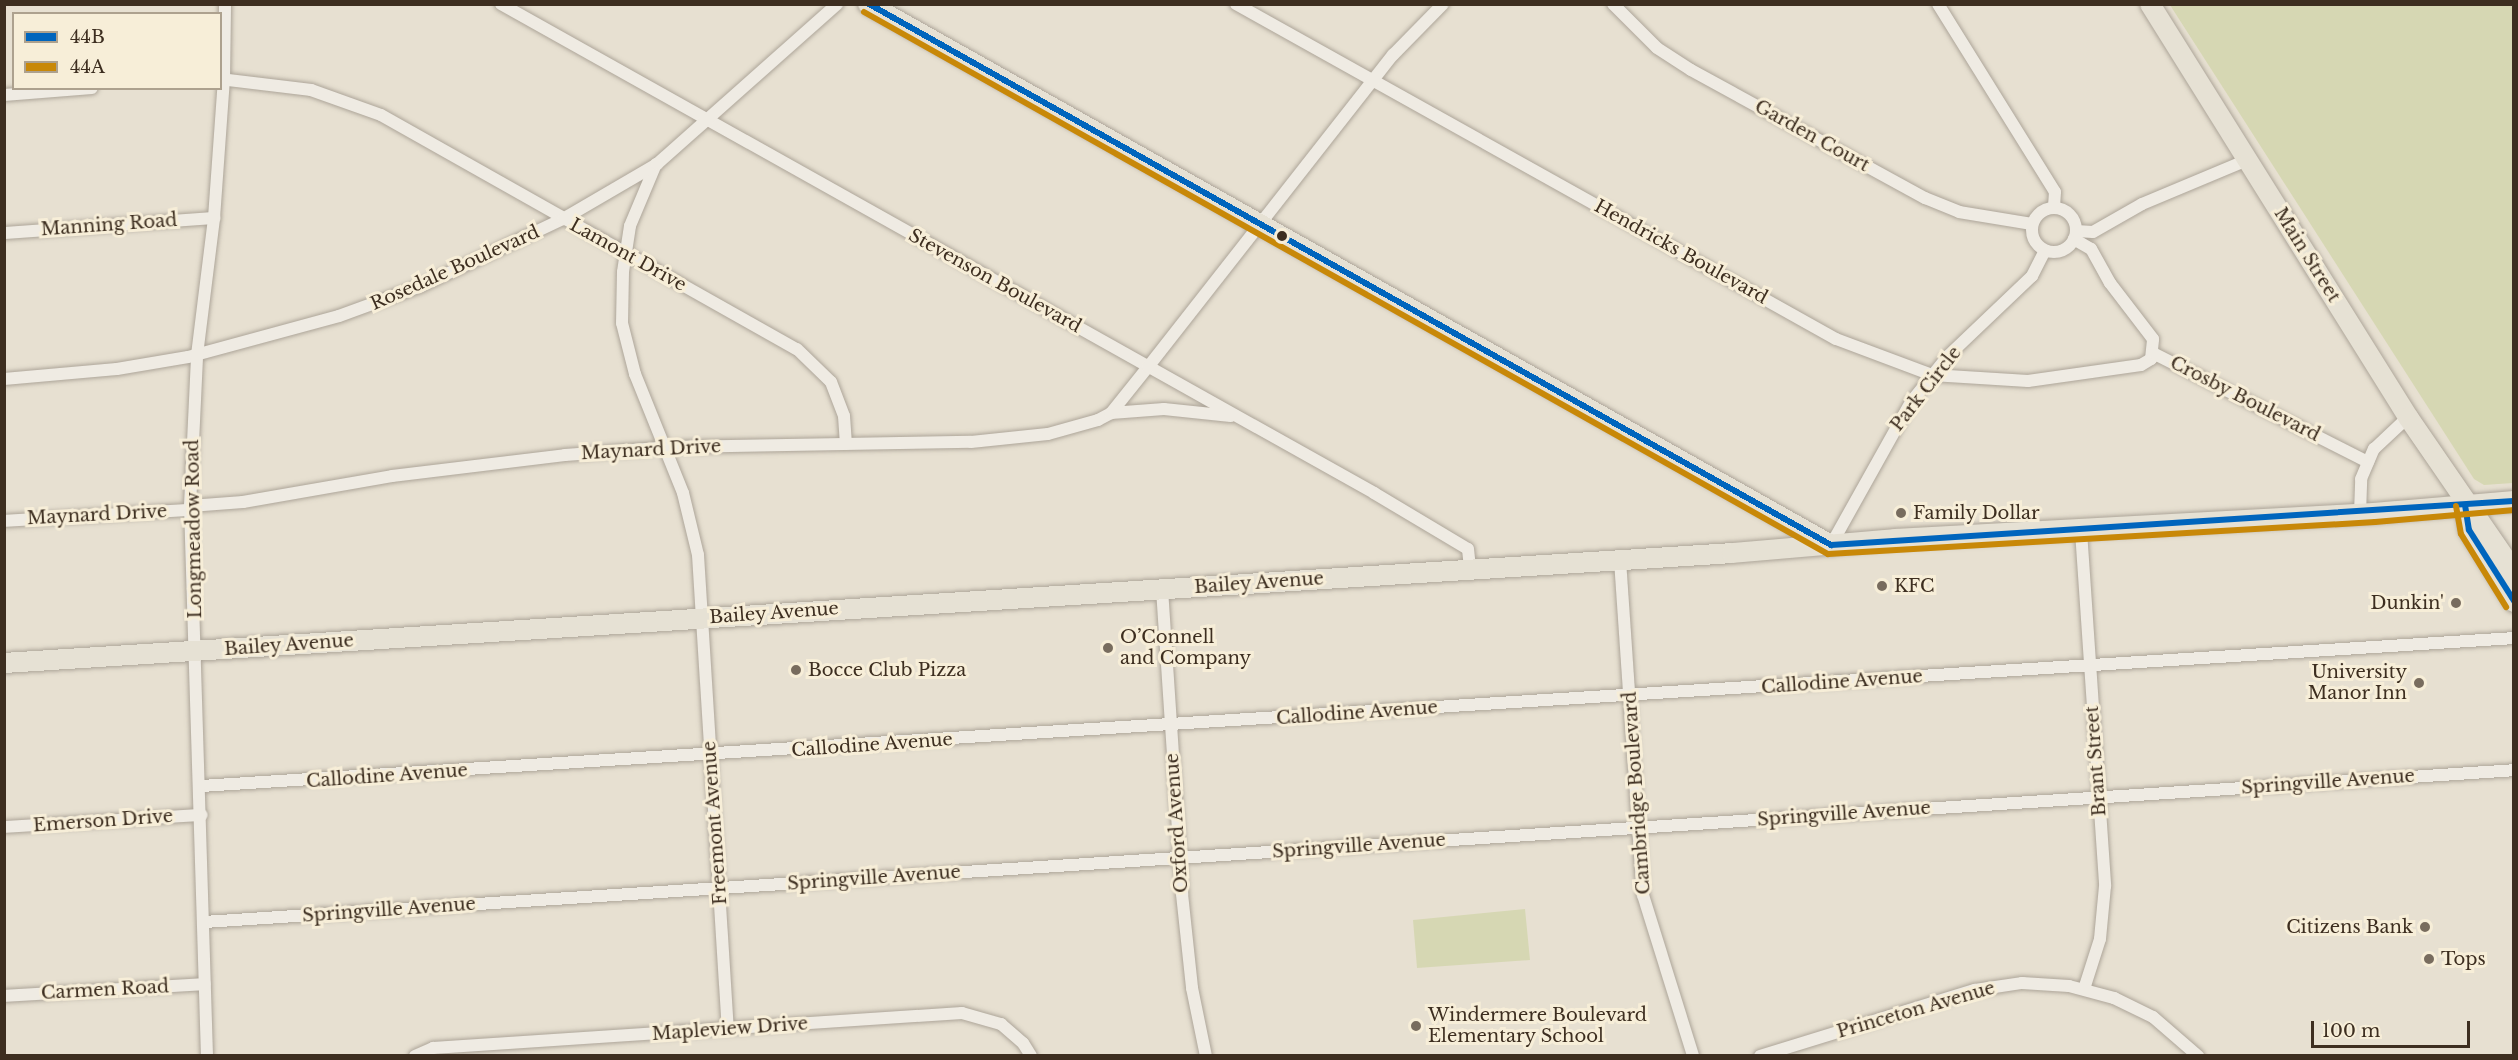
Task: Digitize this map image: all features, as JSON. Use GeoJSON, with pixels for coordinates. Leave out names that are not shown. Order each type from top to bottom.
{"type":"FeatureCollection","features":[{"type":"Feature","properties":{"kind":"main road"},"geometry":{"type":"LineString","coordinates":[[868,4],[1831,545]]}},
{"type":"Feature","properties":{"kind":"main road","name":"Main Street"},"geometry":{"type":"LineString","coordinates":[[2150,4],[2408,417],[2465,505],[2488,530],[2514,571]]}},
{"type":"Feature","properties":{"kind":"main road","name":"Bailey Avenue"},"geometry":{"type":"LineString","coordinates":[[4,663],[1831,545],[2360,514],[2514,501]]}},
{"type":"Feature","properties":{"kind":"main road","name":"Main Street"},"geometry":{"type":"LineString","coordinates":[[2465,505],[2469,530],[2514,602]]}},
{"type":"Feature","properties":{"kind":"main road"},"geometry":{"type":"LineString","coordinates":[[1765,506],[1779,529],[1777,539],[1766,551]]}},
{"type":"Feature","properties":{"kind":"street","name":"Longmeadow Road"},"geometry":{"type":"LineString","coordinates":[[222,79],[225,4]]}},
{"type":"Feature","properties":{"kind":"street","name":"Stevenson Boulevard"},"geometry":{"type":"LineString","coordinates":[[501,4],[1468,549],[1470,570]]}},
{"type":"Feature","properties":{"kind":"street","name":"Rosedale Boulevard"},"geometry":{"type":"LineString","coordinates":[[4,379],[117,369],[197,355],[312,325],[385,300],[563,219],[657,164],[706,119],[765,71],[837,4]]}},
{"type":"Feature","properties":{"kind":"street","name":"Maynard Drive"},"geometry":{"type":"LineString","coordinates":[[1111,413],[1373,80],[1443,4]]}},
{"type":"Feature","properties":{"kind":"street","name":"Garden Court"},"geometry":{"type":"LineString","coordinates":[[1613,4],[1657,48],[1691,70],[1925,198],[1959,212],[2032,224]]}},
{"type":"Feature","properties":{"kind":"street"},"geometry":{"type":"LineString","coordinates":[[1938,4],[2055,192],[2054,207],[2043,210],[2032,224],[2035,243],[2045,251],[2065,250],[2075,235],[2092,232],[2142,204],[2247,160]]}},
{"type":"Feature","properties":{"kind":"street","name":"Hendricks Boulevard"},"geometry":{"type":"LineString","coordinates":[[1240,5],[1836,339],[1932,375],[1991,382],[2052,379],[2141,365],[2151,359],[2153,353]]}},
{"type":"Feature","properties":{"kind":"street","name":"Lamont Drive"},"geometry":{"type":"LineString","coordinates":[[222,79],[311,90],[372,111],[810,358],[839,398],[846,444]]}},
{"type":"Feature","properties":{"kind":"street"},"geometry":{"type":"LineString","coordinates":[[4,95],[67,90]]}},
{"type":"Feature","properties":{"kind":"street","name":"Longmeadow Road"},"geometry":{"type":"LineString","coordinates":[[207,1056],[201,786],[190,508],[197,355],[214,218],[221,90]]}},
{"type":"Feature","properties":{"kind":"street","name":"Freemont Avenue"},"geometry":{"type":"LineString","coordinates":[[657,164],[630,226],[621,297],[626,348],[666,448],[691,524],[704,618],[710,756],[728,1028]]}},
{"type":"Feature","properties":{"kind":"street","name":"Crosby Boulevard"},"geometry":{"type":"LineString","coordinates":[[2054,207],[2072,218],[2075,235],[2091,249],[2110,284],[2153,339],[2153,353],[2368,462]]}},
{"type":"Feature","properties":{"kind":"street","name":"Manning Road"},"geometry":{"type":"LineString","coordinates":[[4,233],[214,218]]}},
{"type":"Feature","properties":{"kind":"street","name":"Park Circle"},"geometry":{"type":"LineString","coordinates":[[1831,545],[1892,430],[1932,375],[1984,319],[2032,276],[2045,251]]}},
{"type":"Feature","properties":{"kind":"street","name":"Maynard Drive"},"geometry":{"type":"LineString","coordinates":[[4,521],[190,508],[251,501],[513,460],[666,448],[937,444],[1016,438],[1073,428],[1111,413],[1164,409],[1235,417]]}},
{"type":"Feature","properties":{"kind":"street"},"geometry":{"type":"LineString","coordinates":[[2360,514],[2361,478],[2368,462],[2382,438],[2408,417]]}},
{"type":"Feature","properties":{"kind":"street","name":"Brant Street"},"geometry":{"type":"LineString","coordinates":[[2081,531],[2099,797],[2104,913],[2084,989]]}},
{"type":"Feature","properties":{"kind":"street","name":"Cambridge Boulevard"},"geometry":{"type":"LineString","coordinates":[[1620,560],[1643,895],[1693,1056]]}},
{"type":"Feature","properties":{"kind":"street","name":"Oxford Avenue"},"geometry":{"type":"LineString","coordinates":[[1162,589],[1179,858],[1192,988],[1206,1056]]}},
{"type":"Feature","properties":{"kind":"street","name":"Callodine Avenue"},"geometry":{"type":"LineString","coordinates":[[201,786],[710,756],[2514,638]]}},
{"type":"Feature","properties":{"kind":"street","name":"Springville Avenue"},"geometry":{"type":"LineString","coordinates":[[204,922],[2514,770]]}},
{"type":"Feature","properties":{"kind":"street","name":"Emerson Drive"},"geometry":{"type":"LineString","coordinates":[[4,827],[201,815]]}},
{"type":"Feature","properties":{"kind":"street","name":"Princeton Avenue"},"geometry":{"type":"LineString","coordinates":[[1760,1056],[1975,990],[2022,983],[2084,989],[2114,998],[2153,1017],[2198,1056]]}},
{"type":"Feature","properties":{"kind":"street","name":"Carmen Road"},"geometry":{"type":"LineString","coordinates":[[4,996],[205,984]]}},
{"type":"Feature","properties":{"kind":"street","name":"Mapleview Drive"},"geometry":{"type":"LineString","coordinates":[[415,1056],[433,1048],[962,1013],[1000,1024],[1023,1043],[1031,1056]]}},
{"type":"Feature","properties":{"kind":"green space"},"geometry":{"type":"Polygon","coordinates":[[[2170,5],[2513,5],[2513,483],[2484,485],[2474,479],[2170,5]]]}},
{"type":"Feature","properties":{"kind":"green space"},"geometry":{"type":"Polygon","coordinates":[[[1525,909],[1530,960],[1417,968],[1413,920],[1525,909]]]}},
{"type":"Feature","properties":{"kind":"transit line","name":"44B"},"geometry":{"type":"LineString","coordinates":[[869,4],[1831,545],[2514,501]]}},
{"type":"Feature","properties":{"kind":"transit line","name":"44A"},"geometry":{"type":"LineString","coordinates":[[864,12],[1828,554],[2375,522],[2514,510]]}},
{"type":"Feature","properties":{"kind":"transit line","name":"44B"},"geometry":{"type":"LineString","coordinates":[[2465,505],[2469,530],[2514,601]]}},
{"type":"Feature","properties":{"kind":"transit line","name":"44A"},"geometry":{"type":"LineString","coordinates":[[2456,506],[2461,534],[2506,607]]}},
{"type":"Feature","properties":{"kind":"place","name":"Family Dollar"},"geometry":{"type":"Point","coordinates":[1901,513]}},
{"type":"Feature","properties":{"kind":"place","name":"KFC"},"geometry":{"type":"Point","coordinates":[1882,586]}},
{"type":"Feature","properties":{"kind":"place","name":"Dunkin'"},"geometry":{"type":"Point","coordinates":[2456,603]}},
{"type":"Feature","properties":{"kind":"place","name":"O’Connell and Company"},"geometry":{"type":"Point","coordinates":[1108,648]}},
{"type":"Feature","properties":{"kind":"place","name":"Bocce Club Pizza"},"geometry":{"type":"Point","coordinates":[796,670]}},
{"type":"Feature","properties":{"kind":"place","name":"University Manor Inn"},"geometry":{"type":"Point","coordinates":[2419,683]}},
{"type":"Feature","properties":{"kind":"place","name":"Citizens Bank"},"geometry":{"type":"Point","coordinates":[2425,927]}},
{"type":"Feature","properties":{"kind":"place","name":"Tops"},"geometry":{"type":"Point","coordinates":[2429,959]}},
{"type":"Feature","properties":{"kind":"place","name":"Windermere Boulevard Elementary School"},"geometry":{"type":"Point","coordinates":[1416,1026]}}]}
